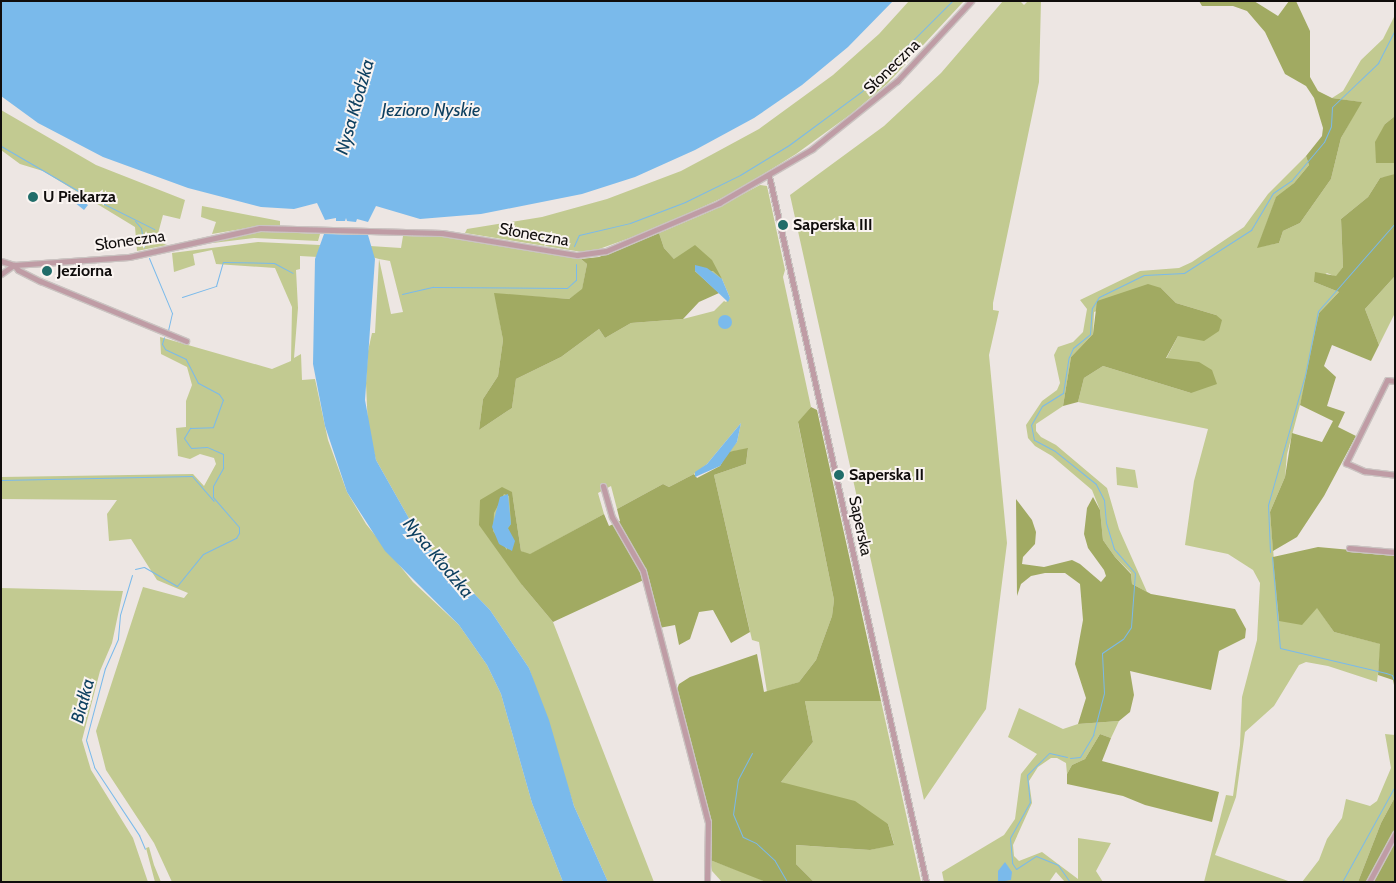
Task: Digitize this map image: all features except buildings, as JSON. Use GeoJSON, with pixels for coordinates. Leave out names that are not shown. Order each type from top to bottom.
{"type":"FeatureCollection","features":[{"type":"Feature","properties":{"kind":"street","name":"Słoneczna"},"geometry":{"type":"LineString","coordinates":[[1,261],[14,265],[147,254],[249,230],[442,233],[588,255],[691,216],[769,176],[812,149],[881,96],[923,56],[971,1]]}},
{"type":"Feature","properties":{"kind":"street","name":"Saperska"},"geometry":{"type":"LineString","coordinates":[[769,176],[926,882]]}},
{"type":"Feature","properties":{"kind":"street","name":"Słoneczna"},"geometry":{"type":"LineString","coordinates":[[1,274],[14,265]]}},
{"type":"Feature","properties":{"kind":"street"},"geometry":{"type":"LineString","coordinates":[[14,265],[18,270],[40,281],[186,341]]}},
{"type":"Feature","properties":{"kind":"street"},"geometry":{"type":"LineString","coordinates":[[1395,381],[1387,380],[1346,462],[1364,471],[1395,474]]}},
{"type":"Feature","properties":{"kind":"street"},"geometry":{"type":"LineString","coordinates":[[603,486],[619,530],[644,572],[708,822],[707,882]]}},
{"type":"Feature","properties":{"kind":"street"},"geometry":{"type":"LineString","coordinates":[[1349,548],[1395,552]]}},
{"type":"Feature","properties":{"kind":"street"},"geometry":{"type":"LineString","coordinates":[[1369,882],[1395,834]]}},
{"type":"Feature","properties":{"kind":"green space"},"geometry":{"type":"Polygon","coordinates":[[[909,1],[964,1],[887,84],[851,114],[796,154],[731,194],[652,230],[588,253],[465,233],[467,229],[542,217],[607,199],[681,171],[759,129],[833,75],[879,34],[909,1]]]}},
{"type":"Feature","properties":{"kind":"green space"},"geometry":{"type":"Polygon","coordinates":[[[1003,1],[1020,1],[1024,5],[1028,1],[1041,1],[1039,82],[993,303],[993,310],[999,311],[989,355],[1007,543],[986,709],[924,800],[790,195],[884,126],[941,73],[1003,1]]]}},
{"type":"Feature","properties":{"kind":"green space"},"geometry":{"type":"Polygon","coordinates":[[[1199,1],[1254,1],[1278,16],[1289,1],[1296,1],[1310,31],[1310,77],[1318,91],[1332,98],[1362,102],[1341,138],[1331,179],[1300,223],[1283,231],[1279,243],[1257,248],[1276,197],[1294,183],[1309,165],[1306,156],[1322,136],[1323,128],[1314,98],[1306,86],[1285,74],[1265,32],[1247,11],[1233,6],[1202,6],[1199,1]]]}},
{"type":"Feature","properties":{"kind":"green space"},"geometry":{"type":"Polygon","coordinates":[[[1395,15],[1395,116],[1385,124],[1376,162],[1395,163],[1394,176],[1380,178],[1368,197],[1341,219],[1343,267],[1336,277],[1327,273],[1314,282],[1339,292],[1319,313],[1311,363],[1287,454],[1285,477],[1270,512],[1279,621],[1317,607],[1334,632],[1381,644],[1377,682],[1328,666],[1306,662],[1299,665],[1274,706],[1245,732],[1236,797],[1215,855],[1291,882],[1204,882],[1226,795],[1233,796],[1240,745],[1242,697],[1257,640],[1260,583],[1253,570],[1228,554],[1185,545],[1194,481],[1208,429],[1078,402],[1084,378],[1103,366],[1191,393],[1166,359],[1178,336],[1216,315],[1176,303],[1161,288],[1094,312],[1093,334],[1071,357],[1063,406],[1036,424],[1036,431],[1041,437],[1056,445],[1107,488],[1119,529],[1147,592],[1132,584],[1131,573],[1115,557],[1103,540],[1100,510],[1092,490],[1052,456],[1035,446],[1028,438],[1026,425],[1042,401],[1057,390],[1060,383],[1054,355],[1058,347],[1073,342],[1083,332],[1087,309],[1080,300],[1140,271],[1179,268],[1192,262],[1244,227],[1268,194],[1306,156],[1309,165],[1294,183],[1276,198],[1258,247],[1279,243],[1283,231],[1300,223],[1331,179],[1341,138],[1361,102],[1332,98],[1343,91],[1361,60],[1383,39],[1395,15]]]}},
{"type":"Feature","properties":{"kind":"green space"},"geometry":{"type":"Polygon","coordinates":[[[1,110],[96,165],[185,200],[180,219],[163,215],[156,241],[167,245],[137,251],[135,227],[43,171],[20,164],[1,150],[1,110]]]}},
{"type":"Feature","properties":{"kind":"green space"},"geometry":{"type":"Polygon","coordinates":[[[1395,116],[1395,163],[1376,163],[1375,142],[1385,124],[1395,116]]]}},
{"type":"Feature","properties":{"kind":"green space"},"geometry":{"type":"Polygon","coordinates":[[[1395,174],[1395,276],[1365,309],[1379,345],[1371,361],[1332,345],[1324,366],[1336,377],[1327,406],[1345,412],[1338,427],[1356,436],[1324,496],[1297,537],[1273,551],[1270,512],[1285,477],[1292,433],[1322,442],[1333,421],[1300,405],[1319,313],[1339,292],[1314,282],[1315,272],[1336,276],[1343,267],[1341,219],[1368,197],[1380,178],[1395,174]]]}},
{"type":"Feature","properties":{"kind":"green space"},"geometry":{"type":"Polygon","coordinates":[[[760,185],[767,186],[785,270],[783,277],[811,407],[798,423],[834,600],[832,616],[816,660],[799,682],[767,692],[759,642],[752,640],[714,475],[746,464],[748,449],[728,452],[737,442],[741,423],[707,464],[694,474],[669,487],[663,484],[617,509],[611,486],[598,493],[604,514],[529,555],[521,551],[512,492],[522,585],[553,622],[654,882],[608,882],[574,806],[529,668],[490,610],[420,538],[376,460],[368,429],[366,383],[368,351],[372,333],[375,333],[379,259],[372,257],[370,246],[401,248],[403,236],[447,237],[581,259],[587,264],[582,290],[569,299],[495,294],[503,340],[498,376],[483,399],[479,430],[512,408],[516,379],[561,357],[599,329],[605,338],[631,323],[683,319],[714,311],[724,301],[726,302],[730,298],[722,279],[674,259],[664,248],[659,233],[711,211],[760,185]],[[379,259],[391,314],[403,312],[390,261],[379,259]]]}},
{"type":"Feature","properties":{"kind":"green space"},"geometry":{"type":"Polygon","coordinates":[[[202,206],[280,221],[280,226],[259,226],[212,234],[216,222],[201,217],[202,206]]]}},
{"type":"Feature","properties":{"kind":"green space"},"geometry":{"type":"Polygon","coordinates":[[[252,232],[320,234],[318,241],[254,238],[188,246],[252,232]]]}},
{"type":"Feature","properties":{"kind":"green space"},"geometry":{"type":"Polygon","coordinates":[[[659,233],[664,248],[674,259],[695,245],[712,260],[722,279],[713,271],[695,271],[719,293],[699,302],[683,319],[631,323],[605,338],[599,329],[561,357],[516,379],[512,408],[479,430],[483,399],[498,376],[503,340],[494,293],[569,299],[582,289],[587,264],[581,259],[599,257],[659,233]]]}},
{"type":"Feature","properties":{"kind":"green space"},"geometry":{"type":"Polygon","coordinates":[[[258,242],[320,245],[318,257],[300,256],[300,269],[296,270],[298,308],[294,358],[301,354],[302,380],[315,379],[328,440],[347,492],[366,524],[413,582],[459,625],[487,665],[501,694],[532,803],[563,882],[172,882],[154,843],[106,770],[96,731],[143,587],[184,598],[188,593],[157,580],[131,539],[109,541],[107,514],[117,500],[1,499],[1,477],[193,474],[204,486],[216,464],[214,458],[200,454],[190,459],[178,456],[176,428],[186,427],[186,401],[192,385],[187,367],[161,354],[160,337],[272,369],[291,361],[292,307],[275,268],[216,264],[212,250],[193,254],[195,265],[174,272],[172,253],[258,242]]]}},
{"type":"Feature","properties":{"kind":"green space"},"geometry":{"type":"Polygon","coordinates":[[[1395,276],[1395,313],[1379,345],[1365,309],[1395,276]]]}},
{"type":"Feature","properties":{"kind":"green space"},"geometry":{"type":"Polygon","coordinates":[[[1148,284],[1161,288],[1176,303],[1216,315],[1222,320],[1219,331],[1204,341],[1178,336],[1166,358],[1199,362],[1212,370],[1217,384],[1191,393],[1103,366],[1084,378],[1078,402],[1063,406],[1071,357],[1093,334],[1097,301],[1148,284]]]}},
{"type":"Feature","properties":{"kind":"green space"},"geometry":{"type":"Polygon","coordinates":[[[811,407],[817,410],[881,701],[805,701],[813,742],[781,782],[855,801],[888,824],[894,845],[870,850],[796,845],[796,864],[814,882],[766,882],[710,860],[711,830],[708,808],[676,692],[679,684],[690,677],[757,654],[764,692],[799,682],[816,660],[832,616],[834,600],[798,422],[811,407]]]}},
{"type":"Feature","properties":{"kind":"green space"},"geometry":{"type":"Polygon","coordinates":[[[748,448],[746,464],[714,475],[750,632],[731,643],[713,610],[699,612],[690,639],[679,645],[675,625],[659,628],[648,578],[553,622],[522,585],[479,525],[480,500],[502,487],[512,492],[521,551],[530,554],[604,514],[609,526],[620,521],[617,509],[663,484],[669,487],[694,474],[697,478],[720,466],[728,452],[748,448]],[[504,494],[494,513],[493,531],[507,550],[508,528],[511,524],[509,496],[504,494]]]}},
{"type":"Feature","properties":{"kind":"green space"},"geometry":{"type":"Polygon","coordinates":[[[1116,467],[1135,470],[1138,488],[1117,485],[1116,467]]]}},
{"type":"Feature","properties":{"kind":"green space"},"geometry":{"type":"Polygon","coordinates":[[[1093,497],[1100,510],[1103,540],[1115,557],[1131,574],[1132,584],[1151,594],[1235,609],[1246,629],[1245,638],[1219,651],[1211,690],[1130,671],[1134,695],[1130,712],[1119,721],[1078,724],[1086,698],[1075,664],[1083,620],[1080,584],[1065,573],[1045,573],[1031,576],[1021,584],[1017,596],[1016,499],[1032,520],[1036,532],[1035,544],[1023,557],[1022,564],[1044,567],[1072,560],[1080,564],[1101,582],[1106,576],[1104,570],[1088,548],[1084,534],[1087,508],[1093,497]]]}},
{"type":"Feature","properties":{"kind":"green space"},"geometry":{"type":"Polygon","coordinates":[[[1318,547],[1395,554],[1395,690],[1393,680],[1378,675],[1380,644],[1334,632],[1317,608],[1302,625],[1279,621],[1273,557],[1318,547]]]}},
{"type":"Feature","properties":{"kind":"green space"},"geometry":{"type":"Polygon","coordinates":[[[1,588],[123,591],[112,643],[100,671],[82,740],[91,770],[133,838],[148,882],[1,882],[1,588]]]}},
{"type":"Feature","properties":{"kind":"green space"},"geometry":{"type":"Polygon","coordinates":[[[805,701],[881,701],[921,882],[814,882],[796,864],[795,845],[870,850],[894,844],[888,824],[781,782],[813,742],[805,701]]]}},
{"type":"Feature","properties":{"kind":"green space"},"geometry":{"type":"Polygon","coordinates":[[[1019,708],[1063,729],[1078,724],[1119,721],[1111,738],[1100,734],[1085,759],[1072,765],[1067,774],[1066,763],[1057,758],[1051,758],[1038,767],[1029,781],[1032,803],[1013,845],[1014,856],[1019,861],[1042,852],[1078,879],[1078,838],[1111,843],[1096,871],[1103,882],[1065,882],[1056,872],[1049,882],[944,882],[942,872],[1004,835],[1015,819],[1021,774],[1037,754],[1008,737],[1019,708]]]}},
{"type":"Feature","properties":{"kind":"green space"},"geometry":{"type":"Polygon","coordinates":[[[1100,734],[1111,738],[1102,761],[1219,792],[1212,822],[1145,805],[1123,796],[1067,784],[1067,774],[1072,765],[1085,759],[1100,734]]]}},
{"type":"Feature","properties":{"kind":"green space"},"geometry":{"type":"Polygon","coordinates":[[[1385,734],[1395,735],[1395,797],[1381,823],[1358,882],[1302,882],[1319,860],[1327,839],[1342,818],[1346,799],[1370,806],[1377,801],[1391,768],[1385,734]]]}},
{"type":"Feature","properties":{"kind":"green space"},"geometry":{"type":"Polygon","coordinates":[[[1395,797],[1395,882],[1358,882],[1381,823],[1395,797]]]}},
{"type":"Feature","properties":{"kind":"green space"},"geometry":{"type":"Polygon","coordinates":[[[149,847],[161,882],[155,882],[146,848],[149,847]]]}},
{"type":"Feature","properties":{"kind":"green space"},"geometry":{"type":"Polygon","coordinates":[[[710,860],[766,882],[722,882],[712,871],[710,860]]]}},
{"type":"Feature","properties":{"kind":"water","name":"Jezioro Nyskie"},"geometry":{"type":"Polygon","coordinates":[[[1,1],[893,1],[848,47],[802,85],[754,118],[695,150],[635,177],[582,194],[481,214],[420,219],[376,206],[368,222],[357,219],[356,222],[347,221],[346,218],[345,221],[336,221],[336,218],[325,220],[317,203],[294,209],[261,207],[188,188],[103,157],[38,123],[1,96],[1,1]]]}},
{"type":"Feature","properties":{"kind":"water"},"geometry":{"type":"Polygon","coordinates":[[[67,191],[88,205],[84,210],[64,194],[67,191]]]}},
{"type":"Feature","properties":{"kind":"water","name":"Nysa Kłodzka"},"geometry":{"type":"Polygon","coordinates":[[[324,234],[368,235],[375,259],[365,400],[376,460],[420,538],[490,610],[529,668],[549,720],[574,806],[608,882],[563,882],[532,803],[501,694],[487,665],[459,625],[385,551],[347,492],[325,426],[313,364],[315,259],[324,234]]]}},
{"type":"Feature","properties":{"kind":"water"},"geometry":{"type":"Polygon","coordinates":[[[695,265],[707,268],[722,279],[730,298],[728,302],[695,271],[695,265]]]}},
{"type":"Feature","properties":{"kind":"water"},"geometry":{"type":"Polygon","coordinates":[[[722,315],[728,315],[732,322],[728,329],[722,329],[718,325],[718,319],[722,315]]]}},
{"type":"Feature","properties":{"kind":"water"},"geometry":{"type":"Polygon","coordinates":[[[741,423],[737,442],[720,466],[695,477],[695,472],[707,464],[741,423]]]}},
{"type":"Feature","properties":{"kind":"water"},"geometry":{"type":"Polygon","coordinates":[[[508,494],[511,524],[508,528],[515,541],[512,551],[499,544],[492,527],[500,497],[508,494]]]}},
{"type":"Feature","properties":{"kind":"water"},"geometry":{"type":"Polygon","coordinates":[[[1005,862],[1012,872],[1011,880],[998,882],[998,871],[1005,862]]]}},
{"type":"Feature","properties":{"kind":"waterway"},"geometry":{"type":"LineString","coordinates":[[574,246],[579,235],[630,223],[685,202],[740,175],[789,145],[861,92],[952,1]]}},
{"type":"Feature","properties":{"kind":"waterway"},"geometry":{"type":"LineString","coordinates":[[1070,758],[1080,757],[1093,735],[1104,693],[1102,653],[1123,639],[1131,627],[1135,573],[1114,549],[1106,523],[1104,500],[1096,484],[1055,451],[1034,440],[1031,425],[1042,406],[1063,393],[1069,357],[1073,348],[1090,334],[1092,308],[1099,297],[1144,275],[1184,273],[1251,230],[1273,193],[1291,181],[1324,142],[1331,126],[1332,107],[1378,63],[1395,29]]}},
{"type":"Feature","properties":{"kind":"waterway"},"geometry":{"type":"LineString","coordinates":[[1,146],[80,192],[154,229]]}},
{"type":"Feature","properties":{"kind":"waterway","name":"Białka"},"geometry":{"type":"LineString","coordinates":[[135,221],[141,228],[144,247]]}},
{"type":"Feature","properties":{"kind":"waterway"},"geometry":{"type":"LineString","coordinates":[[1270,552],[1268,505],[1305,375],[1318,311],[1395,223]]}},
{"type":"Feature","properties":{"kind":"waterway","name":"Białka"},"geometry":{"type":"LineString","coordinates":[[149,258],[172,313],[168,331]]}},
{"type":"Feature","properties":{"kind":"waterway"},"geometry":{"type":"LineString","coordinates":[[182,297],[216,286],[223,262],[274,263],[293,273]]}},
{"type":"Feature","properties":{"kind":"waterway"},"geometry":{"type":"LineString","coordinates":[[402,294],[433,287],[567,288],[576,280],[576,264]]}},
{"type":"Feature","properties":{"kind":"waterway","name":"Białka"},"geometry":{"type":"LineString","coordinates":[[135,569],[144,567],[177,586],[203,554],[236,538],[239,533],[239,527],[213,497],[213,486],[223,468],[223,454],[207,447],[191,448],[184,438],[190,428],[213,427],[223,400],[219,394],[198,383],[186,359],[165,349],[162,344],[164,337]]}},
{"type":"Feature","properties":{"kind":"waterway"},"geometry":{"type":"LineString","coordinates":[[1,480],[192,476],[214,501]]}},
{"type":"Feature","properties":{"kind":"waterway"},"geometry":{"type":"LineString","coordinates":[[1272,557],[1280,648],[1386,673],[1392,675],[1395,683]]}},
{"type":"Feature","properties":{"kind":"waterway","name":"Białka"},"geometry":{"type":"LineString","coordinates":[[132,575],[120,615],[118,639],[105,668],[86,740],[94,767],[139,835],[145,849]]}},
{"type":"Feature","properties":{"kind":"waterway"},"geometry":{"type":"LineString","coordinates":[[752,753],[738,779],[733,814],[743,837],[756,843],[775,861],[787,882]]}},
{"type":"Feature","properties":{"kind":"waterway"},"geometry":{"type":"LineString","coordinates":[[1067,757],[1049,753],[1027,775],[1030,802],[1010,838],[1012,863],[1016,869],[1036,856],[1058,865],[1070,882]]}},
{"type":"Feature","properties":{"kind":"waterway"},"geometry":{"type":"LineString","coordinates":[[1342,882],[1395,786]]}},
{"type":"Feature","properties":{"kind":"place","name":"U Piekarza"},"geometry":{"type":"Point","coordinates":[33,197]}},
{"type":"Feature","properties":{"kind":"place","name":"Saperska III"},"geometry":{"type":"Point","coordinates":[783,225]}},
{"type":"Feature","properties":{"kind":"place","name":"Jeziorna"},"geometry":{"type":"Point","coordinates":[47,271]}},
{"type":"Feature","properties":{"kind":"place","name":"Saperska II"},"geometry":{"type":"Point","coordinates":[839,475]}}]}
